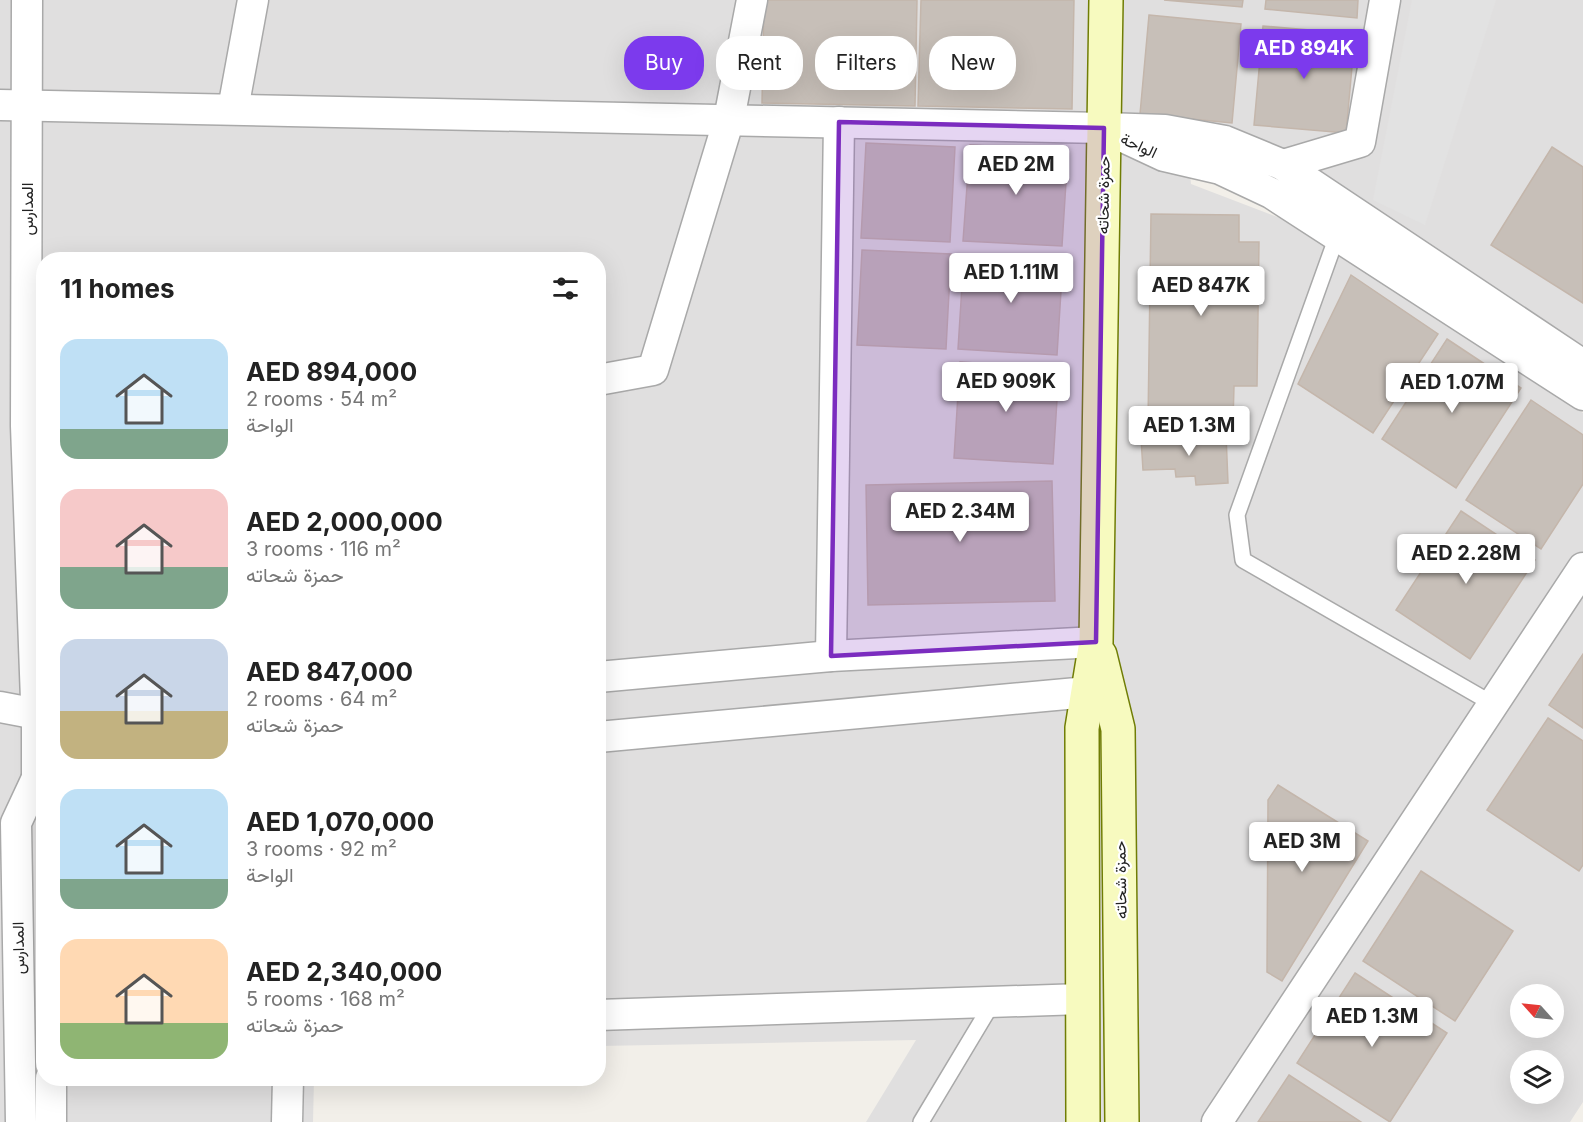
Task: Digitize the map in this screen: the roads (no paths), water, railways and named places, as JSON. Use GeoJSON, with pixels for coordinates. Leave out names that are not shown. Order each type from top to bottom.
{"type":"FeatureCollection","features":[{"type":"Feature","properties":{"kind":"main road","name":"حمزة شحاته"},"geometry":{"type":"LineString","coordinates":[[1083,1122],[1082,728],[1096,642],[1106,0]]}},
{"type":"Feature","properties":{"kind":"main road","name":"حمزة شحاته"},"geometry":{"type":"LineString","coordinates":[[1096,642],[1118,729],[1122,1122]]}},
{"type":"Feature","properties":{"kind":"street","name":"المدارس"},"geometry":{"type":"LineString","coordinates":[[27,0],[14,105],[35,426],[36,500]]}},
{"type":"Feature","properties":{"kind":"street"},"geometry":{"type":"LineString","coordinates":[[233,110],[253,0]]}},
{"type":"Feature","properties":{"kind":"street"},"geometry":{"type":"LineString","coordinates":[[606,379],[653,370],[729,119],[752,0]]}},
{"type":"Feature","properties":{"kind":"street"},"geometry":{"type":"LineString","coordinates":[[1283,165],[1360,142],[1385,0]]}},
{"type":"Feature","properties":{"kind":"street"},"geometry":{"type":"LineString","coordinates":[[14,105],[1104,128]]}},
{"type":"Feature","properties":{"kind":"street"},"geometry":{"type":"LineString","coordinates":[[831,656],[839,122]]}},
{"type":"Feature","properties":{"kind":"street","name":"الواحة"},"geometry":{"type":"LineString","coordinates":[[1104,128],[1165,130],[1225,141],[1283,165],[1583,365]]}},
{"type":"Feature","properties":{"kind":"street","name":"الواحة"},"geometry":{"type":"LineString","coordinates":[[1104,128],[1164,156],[1220,169],[1271,193],[1583,395]]}},
{"type":"Feature","properties":{"kind":"street"},"geometry":{"type":"LineString","coordinates":[[1217,1122],[1583,568]]}},
{"type":"Feature","properties":{"kind":"street"},"geometry":{"type":"LineString","coordinates":[[606,676],[831,656],[1096,642]]}},
{"type":"Feature","properties":{"kind":"street"},"geometry":{"type":"LineString","coordinates":[[606,736],[1088,692]]}},
{"type":"Feature","properties":{"kind":"street"},"geometry":{"type":"LineString","coordinates":[[0,707],[36,722]]}},
{"type":"Feature","properties":{"kind":"street","name":"المدارس"},"geometry":{"type":"LineString","coordinates":[[21,1122],[16,823],[36,790]]}},
{"type":"Feature","properties":{"kind":"street"},"geometry":{"type":"LineString","coordinates":[[606,1015],[1082,999]]}},
{"type":"Feature","properties":{"kind":"street"},"geometry":{"type":"LineString","coordinates":[[51,1086],[51,1122]]}},
{"type":"Feature","properties":{"kind":"street"},"geometry":{"type":"LineString","coordinates":[[287,1122],[288,1086]]}},
{"type":"Feature","properties":{"kind":"lane"},"geometry":{"type":"LineString","coordinates":[[1337,236],[1237,515],[1243,560],[1493,704]]}},
{"type":"Feature","properties":{"kind":"lane"},"geometry":{"type":"LineString","coordinates":[[921,1122],[993,1002]]}}]}
